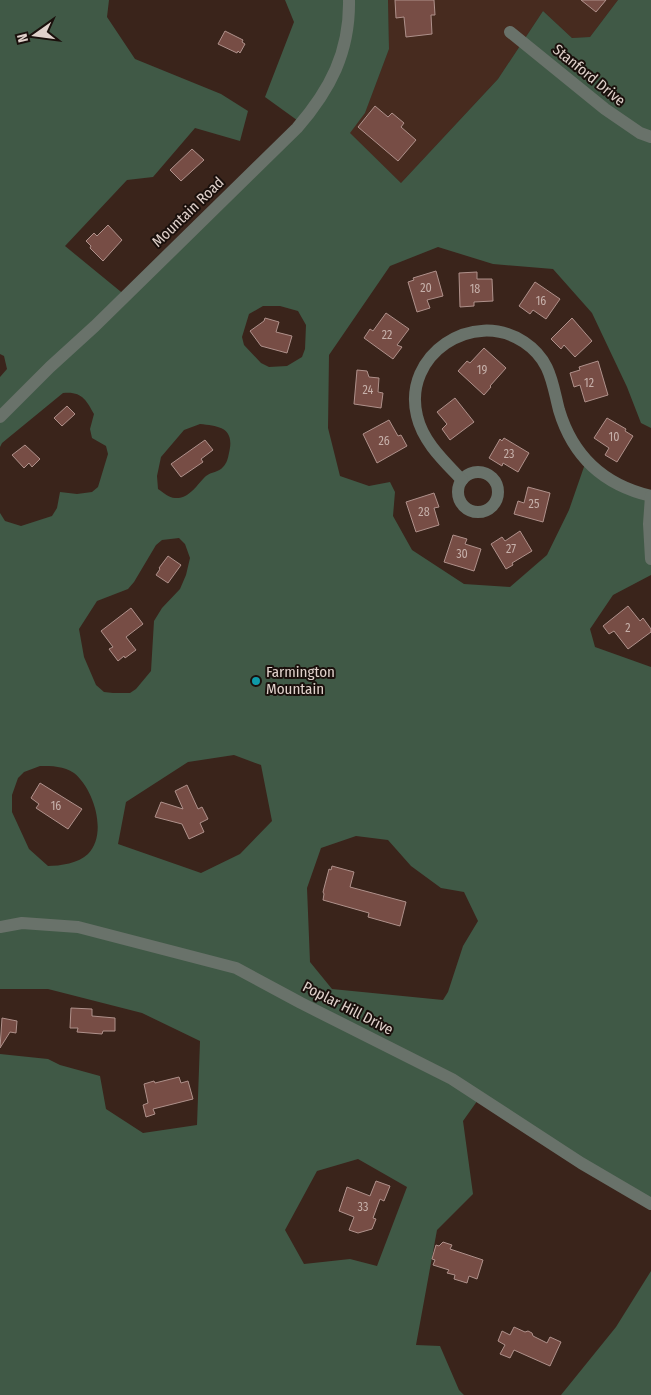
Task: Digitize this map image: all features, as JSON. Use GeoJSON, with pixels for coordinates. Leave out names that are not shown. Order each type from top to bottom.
{"type":"FeatureCollection","features":[{"type":"Feature","properties":{"kind":"street","name":"Mountain Road"},"geometry":{"type":"LineString","coordinates":[[0,417],[50,366],[95,326],[297,128],[316,107],[340,62],[346,38],[349,0]]}},
{"type":"Feature","properties":{"kind":"street","name":"Stanford Drive"},"geometry":{"type":"LineString","coordinates":[[510,32],[605,110],[628,126],[651,137]]}},
{"type":"Feature","properties":{"kind":"street"},"geometry":{"type":"LineString","coordinates":[[462,480],[424,435],[416,414],[418,380],[428,360],[445,343],[467,333],[491,330],[502,332],[524,342],[542,358],[552,380],[565,428],[574,445],[586,461],[600,474],[616,484],[633,492],[651,496],[649,524],[651,559]]}},
{"type":"Feature","properties":{"kind":"street","name":"Poplar Hill Drive"},"geometry":{"type":"LineString","coordinates":[[0,927],[22,922],[78,927],[236,968],[301,1003],[452,1078],[581,1163],[651,1204]]}},
{"type":"Feature","properties":{"kind":"shaded area"},"geometry":{"type":"Polygon","coordinates":[[[388,0],[618,0],[590,37],[572,38],[543,11],[498,79],[401,183],[349,133],[365,113],[389,49],[388,0]]]}},
{"type":"Feature","properties":{"kind":"green space"},"geometry":{"type":"Polygon","coordinates":[[[0,0],[109,0],[107,17],[135,59],[221,94],[248,111],[240,141],[195,128],[153,177],[127,180],[65,246],[126,296],[301,123],[265,97],[294,22],[285,0],[388,0],[389,49],[365,113],[350,133],[401,183],[498,79],[543,11],[572,38],[590,37],[618,0],[651,0],[651,428],[641,423],[627,387],[592,313],[553,269],[493,264],[438,247],[390,266],[329,355],[328,428],[340,476],[369,486],[390,482],[395,492],[393,516],[412,550],[464,584],[510,587],[547,555],[569,510],[586,461],[651,496],[651,575],[613,595],[590,629],[595,647],[651,667],[651,1204],[480,1097],[463,1121],[473,1194],[437,1230],[416,1345],[440,1346],[459,1390],[464,1395],[0,1395],[0,1054],[48,1059],[60,1065],[100,1076],[106,1109],[143,1133],[197,1125],[200,1041],[142,1013],[48,989],[0,989],[0,513],[5,521],[21,526],[52,516],[57,508],[60,492],[77,494],[92,492],[98,487],[108,454],[106,446],[92,438],[90,429],[94,414],[83,398],[75,393],[63,393],[2,443],[0,447],[0,377],[7,369],[4,356],[0,354],[0,0]],[[263,306],[249,314],[242,337],[244,345],[261,363],[269,367],[287,366],[302,357],[305,349],[306,325],[298,311],[280,306],[263,306]],[[200,424],[184,430],[161,457],[157,476],[158,489],[171,497],[180,498],[189,494],[206,476],[219,470],[224,465],[229,453],[230,438],[228,433],[220,427],[200,424]],[[179,538],[162,540],[156,545],[128,589],[97,601],[79,629],[84,657],[96,685],[104,692],[130,693],[136,689],[151,671],[154,621],[162,608],[180,589],[186,575],[190,558],[185,544],[179,538]],[[234,755],[188,762],[126,802],[118,844],[201,873],[240,854],[272,821],[261,765],[234,755]],[[40,766],[24,772],[18,778],[12,795],[12,812],[29,849],[48,866],[75,862],[88,854],[94,845],[98,824],[92,800],[81,780],[70,771],[49,766],[40,766]],[[356,836],[321,848],[307,888],[310,962],[332,989],[443,1000],[448,992],[463,946],[478,921],[464,892],[441,888],[411,866],[388,840],[356,836]],[[358,1159],[317,1171],[285,1230],[304,1264],[350,1259],[377,1266],[407,1187],[358,1159]]]}},
{"type":"Feature","properties":{"kind":"green space"},"geometry":{"type":"Polygon","coordinates":[[[651,1271],[651,1395],[561,1395],[616,1327],[651,1271]]]}},
{"type":"Feature","properties":{"kind":"building"},"geometry":{"type":"Polygon","coordinates":[[[395,0],[434,0],[435,15],[431,15],[432,34],[406,37],[404,17],[396,18],[395,0]]]}},
{"type":"Feature","properties":{"kind":"building"},"geometry":{"type":"Polygon","coordinates":[[[581,0],[606,0],[596,12],[581,0]]]}},
{"type":"Feature","properties":{"kind":"building"},"geometry":{"type":"Polygon","coordinates":[[[225,31],[243,40],[242,42],[245,44],[240,53],[218,44],[225,31]]]}},
{"type":"Feature","properties":{"kind":"building"},"geometry":{"type":"Polygon","coordinates":[[[375,106],[388,117],[392,113],[404,123],[401,127],[416,140],[398,161],[358,127],[375,106]]]}},
{"type":"Feature","properties":{"kind":"building"},"geometry":{"type":"Polygon","coordinates":[[[192,149],[204,160],[181,181],[170,170],[192,149]]]}},
{"type":"Feature","properties":{"kind":"building"},"geometry":{"type":"Polygon","coordinates":[[[108,225],[122,240],[103,261],[86,241],[94,233],[97,236],[108,225]]]}},
{"type":"Feature","properties":{"kind":"building"},"geometry":{"type":"Polygon","coordinates":[[[436,271],[443,296],[427,300],[430,308],[417,312],[408,282],[414,280],[413,278],[436,271]]]}},
{"type":"Feature","properties":{"kind":"building"},"geometry":{"type":"Polygon","coordinates":[[[477,272],[477,279],[492,279],[493,301],[474,302],[474,306],[460,307],[459,273],[477,272]]]}},
{"type":"Feature","properties":{"kind":"building"},"geometry":{"type":"Polygon","coordinates":[[[535,282],[560,299],[546,319],[533,310],[530,314],[519,306],[535,282]]]}},
{"type":"Feature","properties":{"kind":"building"},"geometry":{"type":"Polygon","coordinates":[[[386,313],[409,329],[397,345],[402,347],[393,359],[364,338],[370,329],[373,331],[386,313]]]}},
{"type":"Feature","properties":{"kind":"building"},"geometry":{"type":"Polygon","coordinates":[[[265,318],[279,322],[276,332],[292,336],[287,353],[261,346],[250,331],[264,321],[265,318]]]}},
{"type":"Feature","properties":{"kind":"building"},"geometry":{"type":"Polygon","coordinates":[[[572,318],[592,341],[575,357],[564,345],[561,349],[551,339],[572,318]]]}},
{"type":"Feature","properties":{"kind":"building"},"geometry":{"type":"Polygon","coordinates":[[[484,348],[506,368],[484,395],[458,371],[467,361],[470,363],[484,348]]]}},
{"type":"Feature","properties":{"kind":"building"},"geometry":{"type":"Polygon","coordinates":[[[598,361],[608,395],[585,402],[580,385],[574,387],[570,373],[580,370],[579,367],[598,361]]]}},
{"type":"Feature","properties":{"kind":"building"},"geometry":{"type":"Polygon","coordinates":[[[357,370],[367,371],[369,377],[379,378],[378,392],[383,393],[381,408],[354,404],[357,370]]]}},
{"type":"Feature","properties":{"kind":"building"},"geometry":{"type":"Polygon","coordinates":[[[455,398],[474,422],[450,440],[442,429],[447,424],[437,412],[455,398]]]}},
{"type":"Feature","properties":{"kind":"building"},"geometry":{"type":"Polygon","coordinates":[[[67,406],[75,414],[62,426],[54,418],[67,406]]]}},
{"type":"Feature","properties":{"kind":"building"},"geometry":{"type":"Polygon","coordinates":[[[607,418],[626,429],[625,431],[633,436],[617,462],[605,455],[609,448],[594,438],[607,418]]]}},
{"type":"Feature","properties":{"kind":"building"},"geometry":{"type":"Polygon","coordinates":[[[389,420],[398,436],[401,435],[407,446],[377,463],[363,434],[389,420]]]}},
{"type":"Feature","properties":{"kind":"building"},"geometry":{"type":"Polygon","coordinates":[[[504,438],[529,453],[518,472],[503,463],[502,466],[489,458],[500,439],[502,441],[504,438]]]}},
{"type":"Feature","properties":{"kind":"building"},"geometry":{"type":"Polygon","coordinates":[[[205,440],[213,450],[201,459],[203,462],[181,477],[171,464],[205,440]]]}},
{"type":"Feature","properties":{"kind":"building"},"geometry":{"type":"Polygon","coordinates":[[[25,445],[40,459],[32,467],[29,463],[24,468],[12,455],[25,445]]]}},
{"type":"Feature","properties":{"kind":"building"},"geometry":{"type":"Polygon","coordinates":[[[528,487],[550,493],[543,522],[514,514],[518,501],[524,503],[528,487]]]}},
{"type":"Feature","properties":{"kind":"building"},"geometry":{"type":"Polygon","coordinates":[[[434,493],[439,507],[434,508],[439,525],[416,532],[406,502],[434,493]]]}},
{"type":"Feature","properties":{"kind":"building"},"geometry":{"type":"Polygon","coordinates":[[[520,531],[532,551],[512,563],[513,565],[506,569],[491,544],[502,537],[505,541],[520,531]]]}},
{"type":"Feature","properties":{"kind":"building"},"geometry":{"type":"Polygon","coordinates":[[[453,535],[467,539],[465,544],[481,549],[474,571],[444,562],[453,535]]]}},
{"type":"Feature","properties":{"kind":"building"},"geometry":{"type":"Polygon","coordinates":[[[168,556],[181,565],[168,583],[156,575],[168,556]]]}},
{"type":"Feature","properties":{"kind":"building"},"geometry":{"type":"Polygon","coordinates":[[[628,606],[640,621],[643,618],[651,632],[628,649],[614,631],[609,634],[603,626],[628,606]]]}},
{"type":"Feature","properties":{"kind":"building"},"geometry":{"type":"Polygon","coordinates":[[[131,608],[143,624],[126,637],[136,650],[118,661],[109,649],[113,647],[101,631],[131,608]]]}},
{"type":"Feature","properties":{"kind":"building"},"geometry":{"type":"Polygon","coordinates":[[[40,783],[82,809],[68,829],[36,808],[39,804],[31,798],[40,783]]]}},
{"type":"Feature","properties":{"kind":"building"},"geometry":{"type":"Polygon","coordinates":[[[187,785],[198,809],[202,807],[208,819],[200,823],[204,832],[189,839],[182,824],[155,817],[161,802],[183,809],[175,791],[187,785]]]}},
{"type":"Feature","properties":{"kind":"building"},"geometry":{"type":"Polygon","coordinates":[[[332,866],[354,872],[350,887],[406,902],[400,926],[368,917],[369,913],[323,900],[323,892],[329,869],[331,870],[332,866]]]}},
{"type":"Feature","properties":{"kind":"building"},"geometry":{"type":"Polygon","coordinates":[[[71,1008],[92,1009],[92,1016],[115,1018],[115,1031],[103,1031],[102,1034],[77,1032],[78,1028],[70,1028],[71,1008]]]}},
{"type":"Feature","properties":{"kind":"building"},"geometry":{"type":"Polygon","coordinates":[[[2,1018],[17,1021],[16,1033],[10,1032],[0,1048],[2,1018]]]}},
{"type":"Feature","properties":{"kind":"building"},"geometry":{"type":"Polygon","coordinates":[[[179,1077],[181,1083],[188,1081],[193,1099],[153,1109],[155,1114],[146,1117],[143,1105],[148,1103],[144,1084],[179,1077]]]}},
{"type":"Feature","properties":{"kind":"building"},"geometry":{"type":"Polygon","coordinates":[[[376,1181],[390,1186],[384,1201],[380,1199],[373,1218],[376,1219],[372,1229],[358,1233],[349,1230],[354,1217],[339,1211],[347,1187],[370,1196],[376,1181]]]}},
{"type":"Feature","properties":{"kind":"building"},"geometry":{"type":"Polygon","coordinates":[[[443,1242],[452,1245],[450,1249],[483,1260],[477,1279],[469,1276],[467,1283],[454,1279],[455,1275],[447,1273],[449,1270],[433,1265],[435,1260],[432,1259],[436,1245],[439,1246],[443,1242]]]}},
{"type":"Feature","properties":{"kind":"building"},"geometry":{"type":"Polygon","coordinates":[[[514,1327],[525,1332],[528,1331],[533,1336],[547,1343],[550,1337],[561,1342],[550,1366],[514,1350],[510,1358],[500,1354],[505,1345],[498,1341],[502,1331],[510,1335],[514,1327]]]}},
{"type":"Feature","properties":{"kind":"place","name":"Farmington Mountain"},"geometry":{"type":"Point","coordinates":[256,681]}}]}
